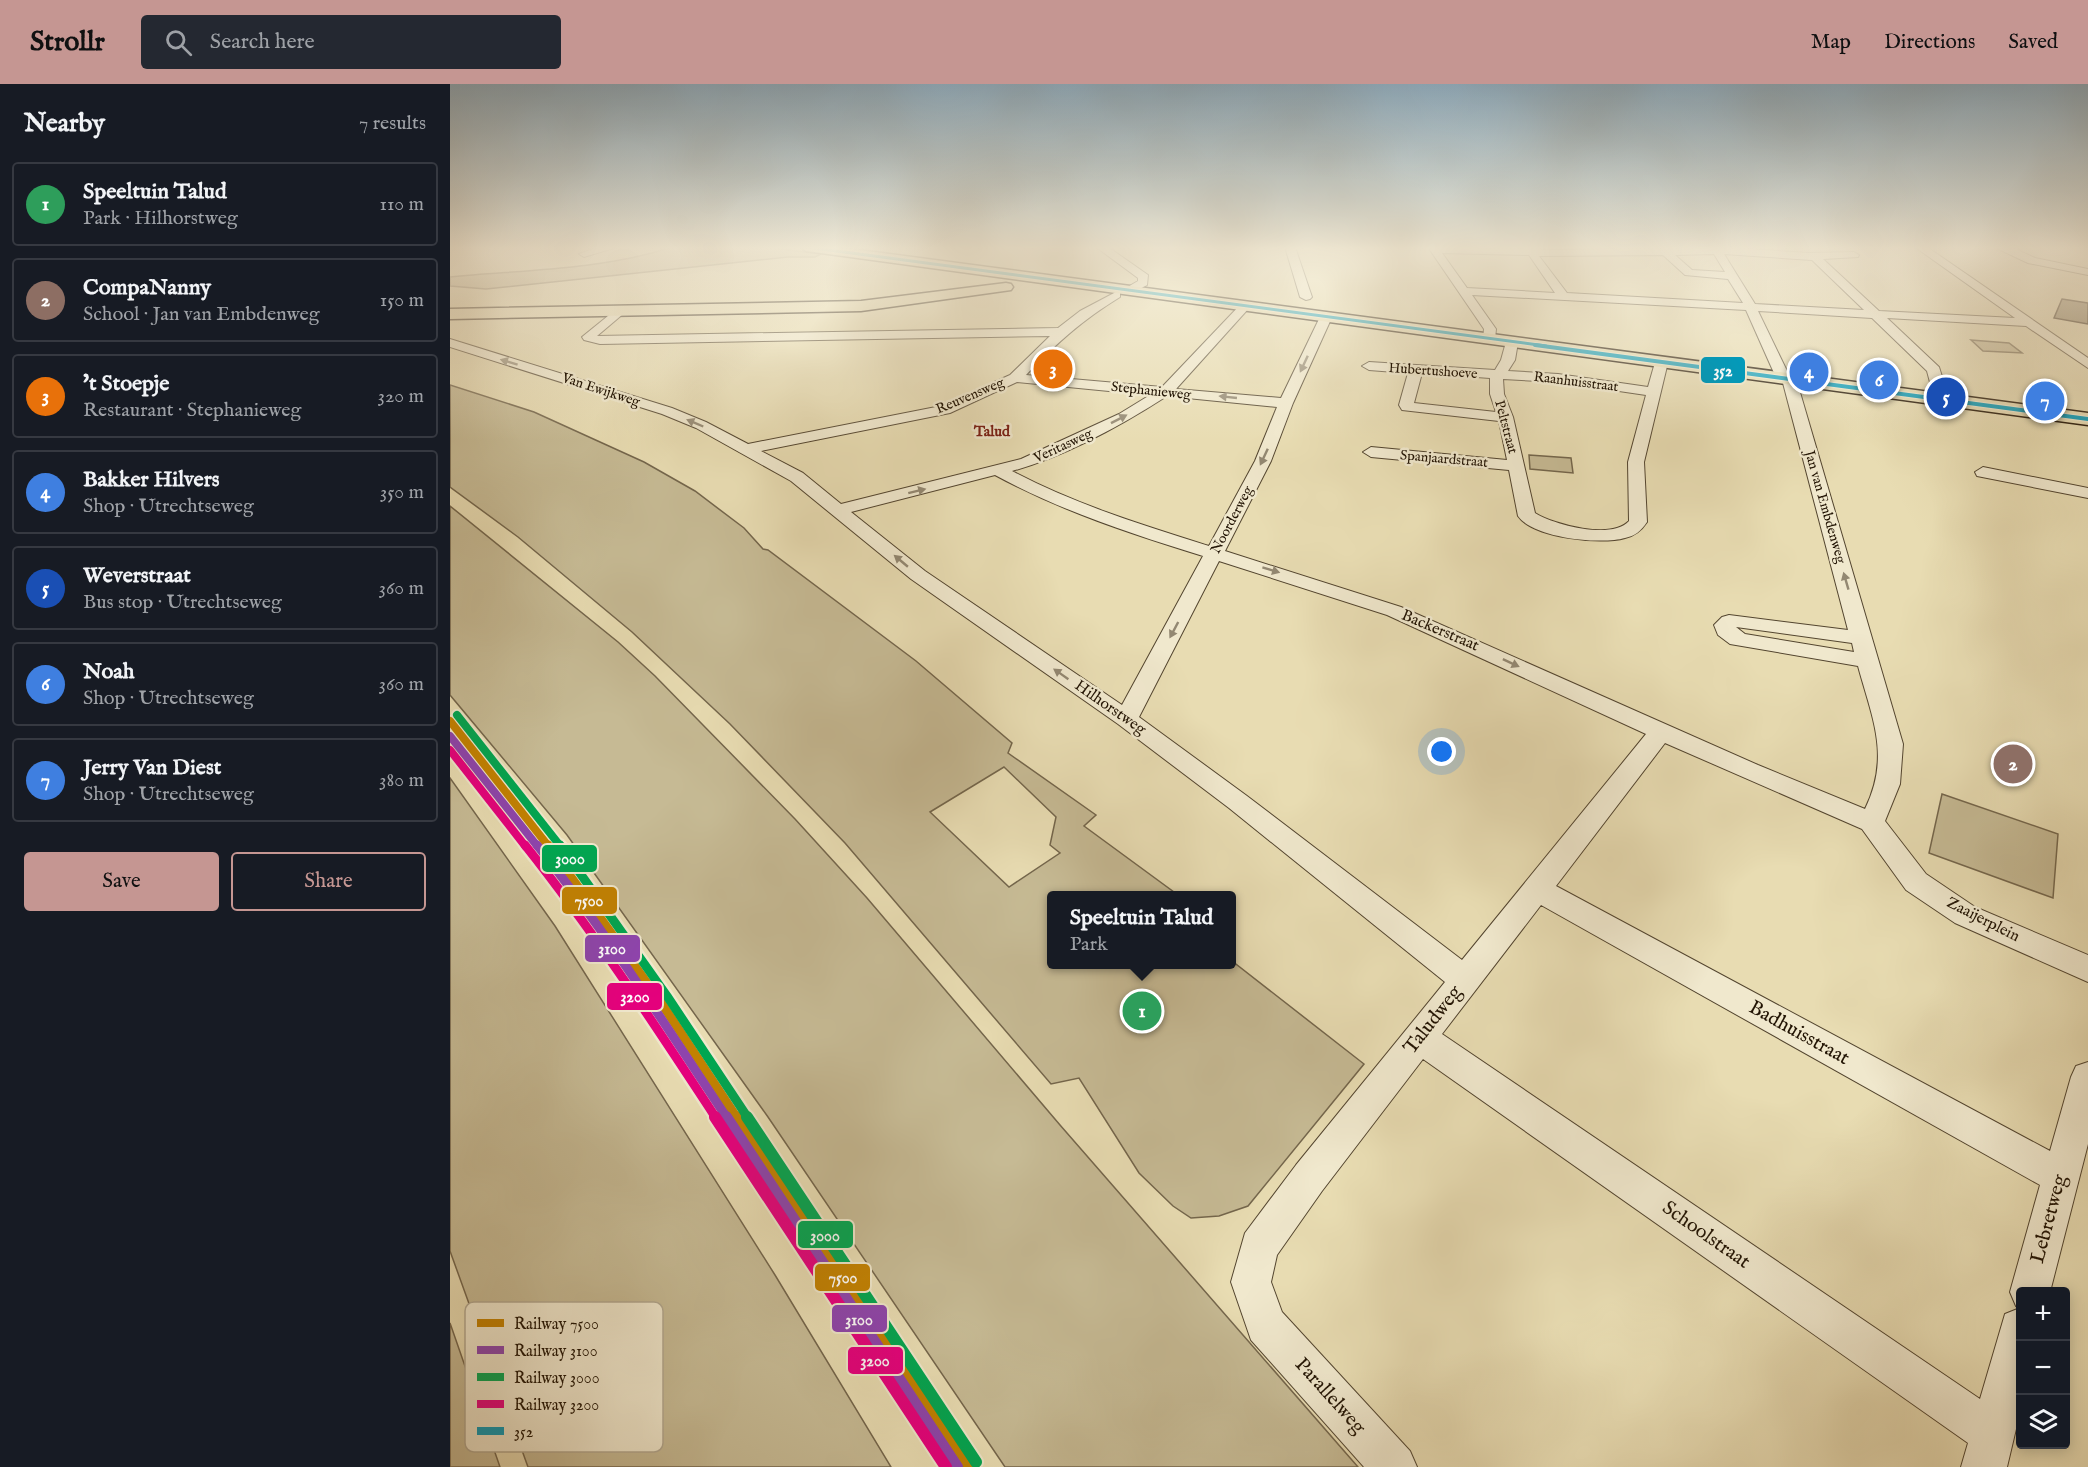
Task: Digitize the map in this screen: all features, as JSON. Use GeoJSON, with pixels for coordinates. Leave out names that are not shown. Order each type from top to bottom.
{"type":"FeatureCollection","features":[{"type":"Feature","properties":{"kind":"main road"},"geometry":{"type":"LineString","coordinates":[[450,314],[589,312]]}},
{"type":"Feature","properties":{"kind":"main road"},"geometry":{"type":"LineString","coordinates":[[1318,312],[1326,317],[2088,419]]}},
{"type":"Feature","properties":{"kind":"street"},"geometry":{"type":"LineString","coordinates":[[618,312],[588,337],[600,340],[1061,332]]}},
{"type":"Feature","properties":{"kind":"street","name":"Reuvensweg"},"geometry":{"type":"LineString","coordinates":[[747,449],[945,410],[1015,378],[1061,332],[1088,312]]}},
{"type":"Feature","properties":{"kind":"street","name":"Veritasweg"},"geometry":{"type":"LineString","coordinates":[[839,510],[998,470],[1047,455],[1124,417],[1166,391],[1240,312]]}},
{"type":"Feature","properties":{"kind":"street"},"geometry":{"type":"LineString","coordinates":[[1478,312],[1490,329],[1489,339]]}},
{"type":"Feature","properties":{"kind":"street","name":"Jan van Embdenweg"},"geometry":{"type":"LineString","coordinates":[[1753,312],[1781,373],[1790,382],[1891,744],[1892,766],[1886,796],[1871,822]]}},
{"type":"Feature","properties":{"kind":"street"},"geometry":{"type":"LineString","coordinates":[[1848,312],[2032,323]]}},
{"type":"Feature","properties":{"kind":"street"},"geometry":{"type":"LineString","coordinates":[[2015,312],[2088,364]]}},
{"type":"Feature","properties":{"kind":"street"},"geometry":{"type":"LineString","coordinates":[[1874,313],[1934,370],[1938,386]]}},
{"type":"Feature","properties":{"kind":"street","name":"Noorderweg"},"geometry":{"type":"LineString","coordinates":[[1126,719],[1263,461],[1286,403],[1326,317]]}},
{"type":"Feature","properties":{"kind":"street"},"geometry":{"type":"LineString","coordinates":[[2058,341],[2088,345]]}},
{"type":"Feature","properties":{"kind":"street"},"geometry":{"type":"LineString","coordinates":[[1497,375],[1508,360],[1512,342]]}},
{"type":"Feature","properties":{"kind":"street","name":"Van Ewijkweg"},"geometry":{"type":"LineString","coordinates":[[450,343],[667,411],[701,425],[747,449]]}},
{"type":"Feature","properties":{"kind":"street"},"geometry":{"type":"LineString","coordinates":[[1654,392],[1661,362]]}},
{"type":"Feature","properties":{"kind":"street","name":"Hubertushoeve"},"geometry":{"type":"LineString","coordinates":[[1369,366],[1497,375]]}},
{"type":"Feature","properties":{"kind":"street"},"geometry":{"type":"LineString","coordinates":[[1416,369],[1407,407],[1506,417]]}},
{"type":"Feature","properties":{"kind":"street","name":"Raanhuisstraat"},"geometry":{"type":"LineString","coordinates":[[1497,375],[1558,378],[1654,392]]}},
{"type":"Feature","properties":{"kind":"street","name":"Peltstraat"},"geometry":{"type":"LineString","coordinates":[[1497,375],[1497,394],[1506,417],[1527,516],[1540,524],[1575,534],[1621,534],[1632,530],[1638,522],[1636,462],[1654,392]]}},
{"type":"Feature","properties":{"kind":"street","name":"Stephanieweg"},"geometry":{"type":"LineString","coordinates":[[1015,378],[1286,403]]}},
{"type":"Feature","properties":{"kind":"street","name":"Hilhorstweg"},"geometry":{"type":"LineString","coordinates":[[747,449],[797,477],[918,575],[1126,719],[1238,802],[1465,980]]}},
{"type":"Feature","properties":{"kind":"street","name":"Spanjaardstraat"},"geometry":{"type":"LineString","coordinates":[[1371,452],[1516,466]]}},
{"type":"Feature","properties":{"kind":"street","name":"Backerstraat"},"geometry":{"type":"LineString","coordinates":[[998,470],[1050,497],[1098,515],[1346,593],[1394,611],[1661,732],[1871,822]]}},
{"type":"Feature","properties":{"kind":"street"},"geometry":{"type":"LineString","coordinates":[[1983,472],[2088,493]]}},
{"type":"Feature","properties":{"kind":"street"},"geometry":{"type":"LineString","coordinates":[[1862,638],[1743,621],[1729,621],[1725,624],[1726,630],[1738,639],[1868,661]]}},
{"type":"Feature","properties":{"kind":"street","name":"Taludweg"},"geometry":{"type":"LineString","coordinates":[[1266,1325],[1251,1282],[1259,1247],[1308,1178],[1661,732]]}},
{"type":"Feature","properties":{"kind":"street","name":"Zaaijerplein"},"geometry":{"type":"LineString","coordinates":[[1871,822],[1916,882],[1965,915],[2088,969]]}},
{"type":"Feature","properties":{"kind":"street","name":"Badhuisstraat"},"geometry":{"type":"LineString","coordinates":[[1538,890],[2060,1176]]}},
{"type":"Feature","properties":{"kind":"street","name":"Schoolstraat"},"geometry":{"type":"LineString","coordinates":[[1419,1037],[1989,1450]]}},
{"type":"Feature","properties":{"kind":"street","name":"Lebretweg"},"geometry":{"type":"LineString","coordinates":[[2031,1287],[2088,1077]]}},
{"type":"Feature","properties":{"kind":"street","name":"Parallelweg"},"geometry":{"type":"LineString","coordinates":[[1266,1325],[1394,1467]]}},
{"type":"Feature","properties":{"kind":"street"},"geometry":{"type":"LineString","coordinates":[[1989,1450],[2017,1341]]}},
{"type":"Feature","properties":{"kind":"shaded area"},"geometry":{"type":"Polygon","coordinates":[[[1971,340],[2009,343],[2022,353],[1983,351],[1971,340]]]}},
{"type":"Feature","properties":{"kind":"shaded area"},"geometry":{"type":"Polygon","coordinates":[[[450,385],[534,412],[644,462],[695,491],[744,528],[763,549],[768,550],[916,661],[1012,743],[1008,753],[1096,815],[1084,826],[1173,891],[1047,891],[1047,969],[1236,969],[1236,964],[1364,1064],[1248,1206],[1219,1216],[1191,1218],[1173,1206],[1139,1173],[1079,1078],[1051,1084],[845,843],[730,724],[632,632],[518,537],[450,487],[450,385]],[[1004,767],[930,812],[1009,887],[1060,853],[1050,845],[1056,817],[1004,767]]]}},
{"type":"Feature","properties":{"kind":"shaded area"},"geometry":{"type":"Polygon","coordinates":[[[1529,455],[1571,458],[1573,473],[1530,469],[1529,455]]]}},
{"type":"Feature","properties":{"kind":"shaded area"},"geometry":{"type":"Polygon","coordinates":[[[450,506],[618,642],[655,676],[795,819],[867,898],[1060,1125],[1358,1467],[1005,1467],[768,1117],[567,835],[450,695],[450,506]]]}},
{"type":"Feature","properties":{"kind":"shaded area"},"geometry":{"type":"Polygon","coordinates":[[[450,778],[555,926],[775,1275],[891,1467],[528,1467],[523,1452],[663,1452],[663,1302],[468,1302],[450,1251],[450,778]]]}},
{"type":"Feature","properties":{"kind":"shaded area"},"geometry":{"type":"Polygon","coordinates":[[[1942,794],[2058,834],[2053,898],[1929,853],[1942,794]]]}},
{"type":"Feature","properties":{"kind":"shaded area"},"geometry":{"type":"Polygon","coordinates":[[[450,1323],[465,1366],[465,1452],[495,1452],[500,1467],[450,1467],[450,1323]]]}},
{"type":"Feature","properties":{"kind":"building"},"geometry":{"type":"Polygon","coordinates":[[[2057,312],[2088,312],[2088,324],[2054,318],[2057,312]]]}},
{"type":"Feature","properties":{"kind":"rail line","name":"3000"},"geometry":{"type":"LineString","coordinates":[[457,715],[579,870],[667,996],[976,1462]]}},
{"type":"Feature","properties":{"kind":"rail line","name":"7500"},"geometry":{"type":"LineString","coordinates":[[450,721],[572,876],[660,1001],[968,1467]]}},
{"type":"Feature","properties":{"kind":"rail line","name":"3100"},"geometry":{"type":"LineString","coordinates":[[450,736],[565,881],[653,1006],[957,1467]]}},
{"type":"Feature","properties":{"kind":"rail line","name":"3200"},"geometry":{"type":"LineString","coordinates":[[450,750],[558,887],[645,1011],[946,1467]]}},
{"type":"Feature","properties":{"kind":"transit line","name":"352"},"geometry":{"type":"LineString","coordinates":[[1288,312],[2088,419]]}},
{"type":"Feature","properties":{"kind":"place","name":"'t Stoepje"},"geometry":{"type":"Point","coordinates":[1053,369]}},
{"type":"Feature","properties":{"kind":"place","name":"Bakker Hilvers"},"geometry":{"type":"Point","coordinates":[1809,372]}},
{"type":"Feature","properties":{"kind":"place","name":"Noah"},"geometry":{"type":"Point","coordinates":[1879,380]}},
{"type":"Feature","properties":{"kind":"place","name":"Weverstraat"},"geometry":{"type":"Point","coordinates":[1946,397]}},
{"type":"Feature","properties":{"kind":"place","name":"Jerry Van Diest"},"geometry":{"type":"Point","coordinates":[2045,401]}},
{"type":"Feature","properties":{"kind":"place","name":"CompaNanny"},"geometry":{"type":"Point","coordinates":[2013,764]}},
{"type":"Feature","properties":{"kind":"place","name":"Speeltuin Talud"},"geometry":{"type":"Point","coordinates":[1142,1011]}},
{"type":"Feature","properties":{"kind":"district","name":"Talud"},"geometry":{"type":"Point","coordinates":[992,431]}}]}
